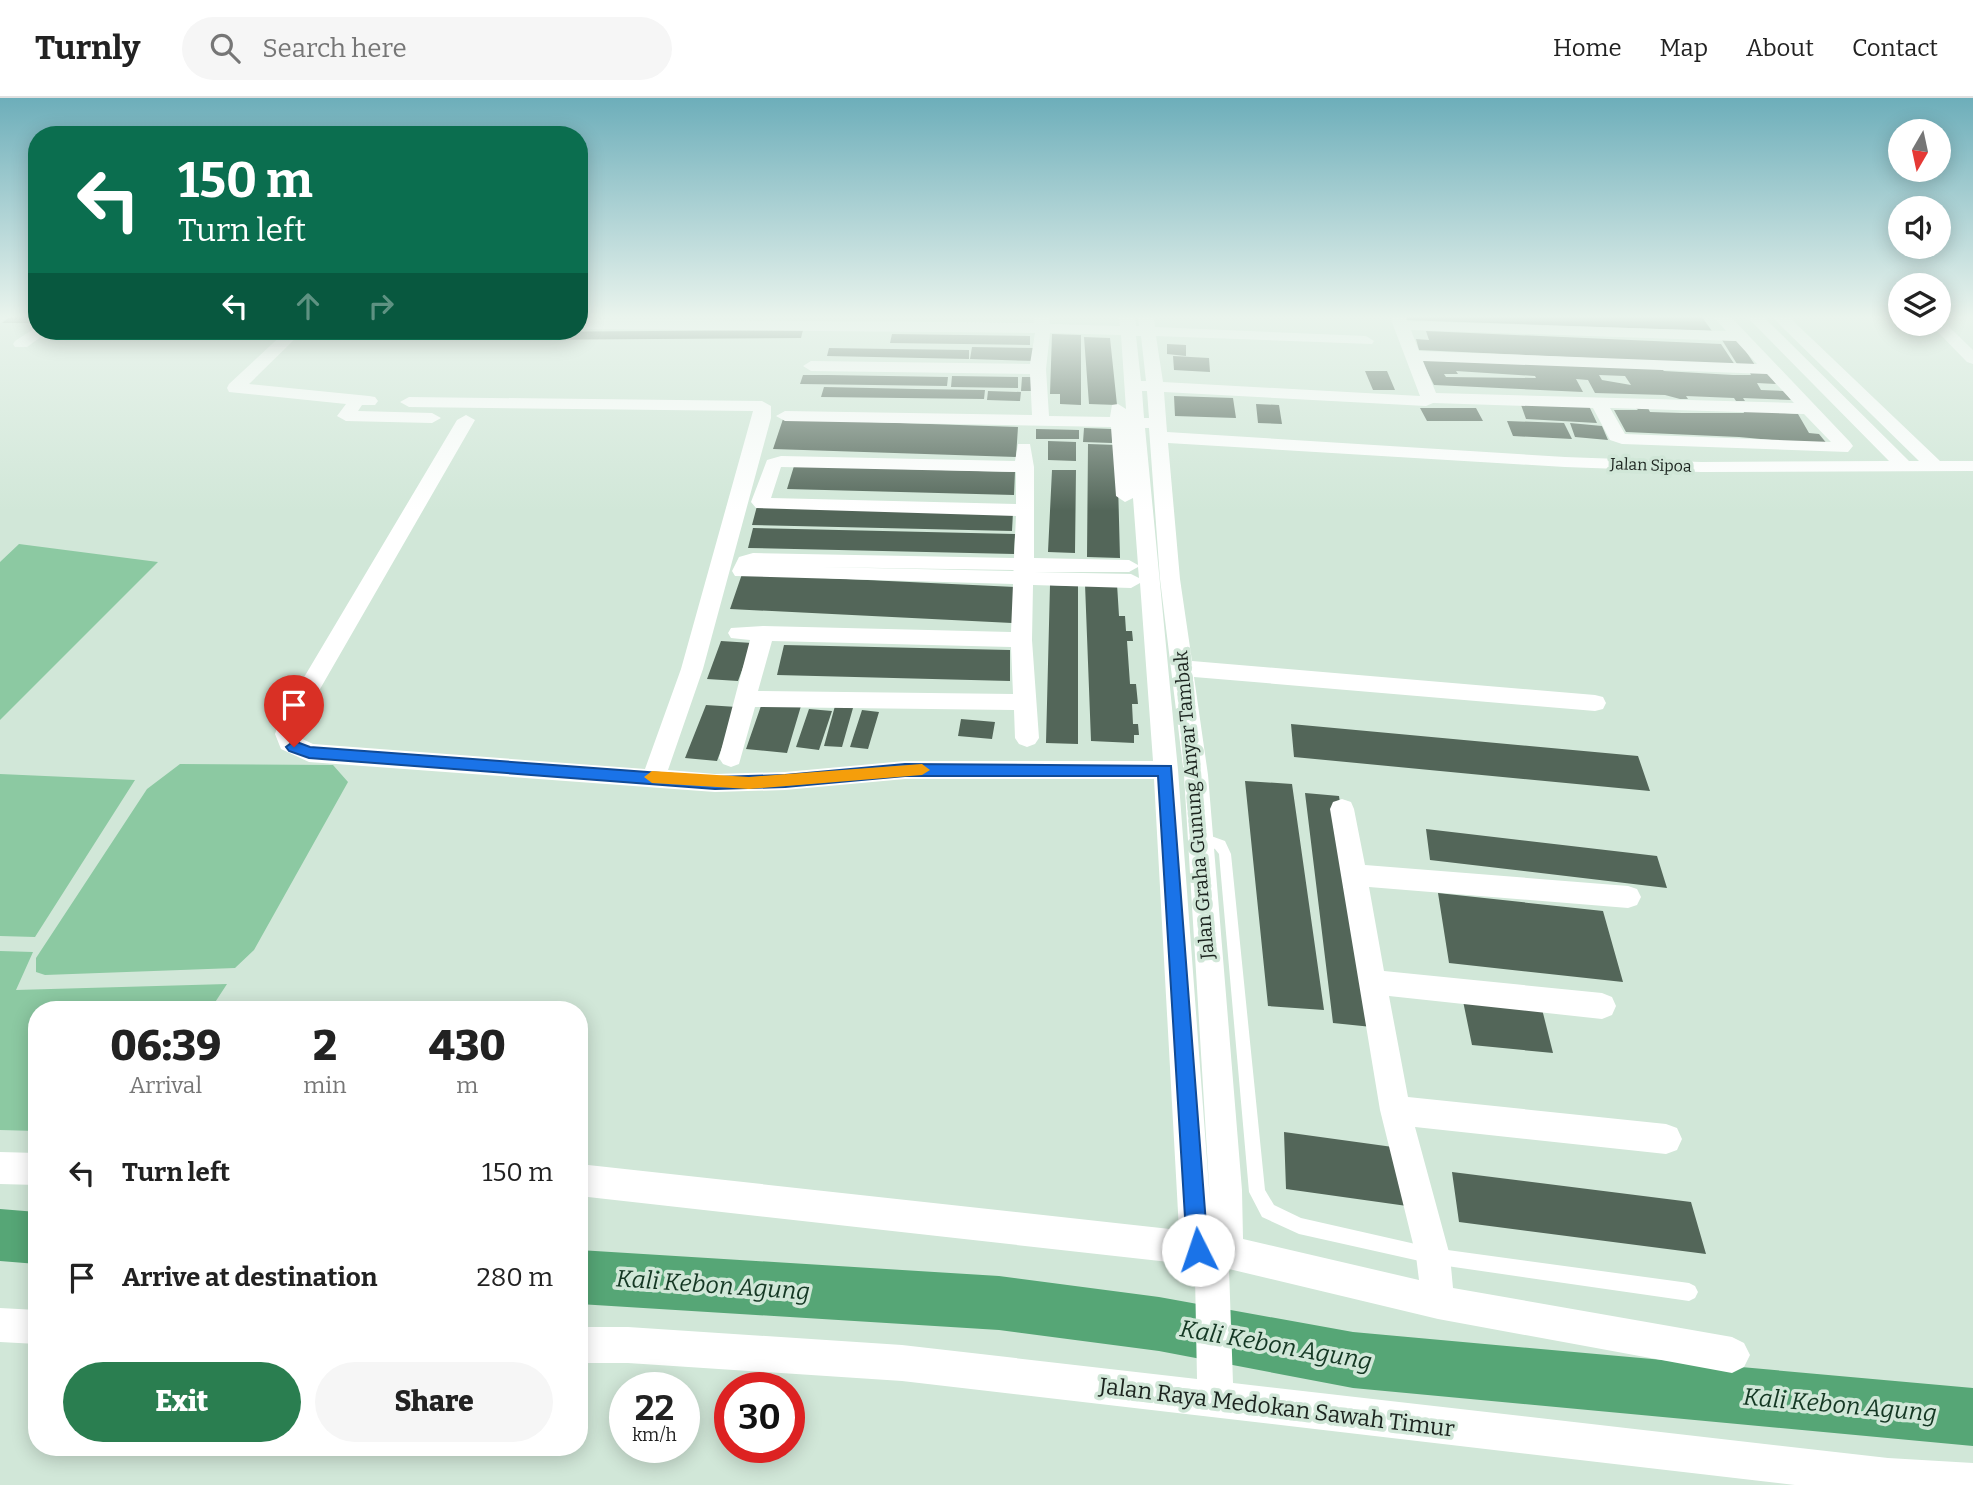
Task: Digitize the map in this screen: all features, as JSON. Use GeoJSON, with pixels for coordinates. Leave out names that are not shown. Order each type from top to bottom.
{"type":"FeatureCollection","features":[{"type":"Feature","properties":{"kind":"street"},"geometry":{"type":"LineString","coordinates":[[242,382],[235,388],[352,407],[348,416],[403,410],[762,406],[762,418],[692,669],[654,777]]}},
{"type":"Feature","properties":{"kind":"street"},"geometry":{"type":"LineString","coordinates":[[1039,382],[1041,415]]}},
{"type":"Feature","properties":{"kind":"street","name":"Jalan Graha Gunung Anyar Tambak"},"geometry":{"type":"LineString","coordinates":[[1140,382],[1151,617],[1213,1265],[1216,1392]]}},
{"type":"Feature","properties":{"kind":"street"},"geometry":{"type":"LineString","coordinates":[[1422,382],[1429,398]]}},
{"type":"Feature","properties":{"kind":"street"},"geometry":{"type":"LineString","coordinates":[[1599,403],[1616,436],[1622,439],[1837,448],[1844,446],[1784,382]]}},
{"type":"Feature","properties":{"kind":"street"},"geometry":{"type":"LineString","coordinates":[[1820,382],[1902,464]]}},
{"type":"Feature","properties":{"kind":"street"},"geometry":{"type":"LineString","coordinates":[[1847,382],[1933,464]]}},
{"type":"Feature","properties":{"kind":"street"},"geometry":{"type":"LineString","coordinates":[[814,405],[1041,415],[1413,402],[1429,398],[1809,409]]}},
{"type":"Feature","properties":{"kind":"street"},"geometry":{"type":"LineString","coordinates":[[403,410],[466,420],[762,418]]}},
{"type":"Feature","properties":{"kind":"street"},"geometry":{"type":"LineString","coordinates":[[1141,412],[1130,573],[1139,600],[1151,617]]}},
{"type":"Feature","properties":{"kind":"street","name":"Jalan Sipoa"},"geometry":{"type":"LineString","coordinates":[[1141,412],[1578,463],[1701,467],[1902,464],[1973,466]]}},
{"type":"Feature","properties":{"kind":"street","name":"Jalan Graha Gunung Anyar Tambak"},"geometry":{"type":"LineString","coordinates":[[1141,412],[1170,579],[1193,751],[1226,1190],[1213,1265]]}},
{"type":"Feature","properties":{"kind":"street"},"geometry":{"type":"LineString","coordinates":[[785,416],[966,413]]}},
{"type":"Feature","properties":{"kind":"street"},"geometry":{"type":"LineString","coordinates":[[466,420],[289,722],[289,743],[309,753],[749,783],[905,770],[1166,770]]}},
{"type":"Feature","properties":{"kind":"street"},"geometry":{"type":"LineString","coordinates":[[1026,510],[761,503],[773,464],[781,461],[1024,457],[1026,510],[1021,640],[1027,738]]}},
{"type":"Feature","properties":{"kind":"street"},"geometry":{"type":"LineString","coordinates":[[746,572],[1130,573]]}},
{"type":"Feature","properties":{"kind":"street"},"geometry":{"type":"LineString","coordinates":[[739,633],[1021,640]]}},
{"type":"Feature","properties":{"kind":"street"},"geometry":{"type":"LineString","coordinates":[[731,758],[763,633]]}},
{"type":"Feature","properties":{"kind":"street"},"geometry":{"type":"LineString","coordinates":[[1183,668],[1595,703]]}},
{"type":"Feature","properties":{"kind":"street"},"geometry":{"type":"LineString","coordinates":[[745,699],[1025,702]]}},
{"type":"Feature","properties":{"kind":"street"},"geometry":{"type":"LineString","coordinates":[[1342,809],[1395,1110],[1433,1256],[1438,1302]]}},
{"type":"Feature","properties":{"kind":"street"},"geometry":{"type":"LineString","coordinates":[[1355,875],[1628,897]]}},
{"type":"Feature","properties":{"kind":"street"},"geometry":{"type":"LineString","coordinates":[[1371,982],[1602,1006]]}},
{"type":"Feature","properties":{"kind":"street"},"geometry":{"type":"LineString","coordinates":[[1395,1110],[1666,1139]]}},
{"type":"Feature","properties":{"kind":"street"},"geometry":{"type":"LineString","coordinates":[[0,1168],[28,1169]]}},
{"type":"Feature","properties":{"kind":"street"},"geometry":{"type":"LineString","coordinates":[[588,1181],[1213,1265],[1732,1355]]}},
{"type":"Feature","properties":{"kind":"street"},"geometry":{"type":"LineString","coordinates":[[0,1325],[28,1327]]}},
{"type":"Feature","properties":{"kind":"street","name":"Jalan Raya Medokan Sawah Timur"},"geometry":{"type":"LineString","coordinates":[[588,1345],[628,1345],[902,1363],[1216,1392],[1889,1481],[1973,1482]]}},
{"type":"Feature","properties":{"kind":"lane"},"geometry":{"type":"LineString","coordinates":[[1200,836],[1220,845],[1225,854],[1257,1192],[1268,1211],[1300,1226],[1433,1256],[1689,1292]]}},
{"type":"Feature","properties":{"kind":"lane"},"geometry":{"type":"LineString","coordinates":[[1226,1190],[1257,1192]]}},
{"type":"Feature","properties":{"kind":"green space"},"geometry":{"type":"Polygon","coordinates":[[[19,544],[158,562],[0,720],[0,562],[19,544]]]}},
{"type":"Feature","properties":{"kind":"green space"},"geometry":{"type":"Polygon","coordinates":[[[180,764],[333,765],[348,782],[254,950],[235,968],[45,975],[36,972],[36,958],[147,789],[180,764]]]}},
{"type":"Feature","properties":{"kind":"green space"},"geometry":{"type":"Polygon","coordinates":[[[0,774],[135,780],[35,937],[0,936],[0,774]]]}},
{"type":"Feature","properties":{"kind":"green space"},"geometry":{"type":"Polygon","coordinates":[[[0,951],[33,952],[16,990],[227,984],[216,1001],[28,1001],[28,1131],[0,1130],[0,951]]]}},
{"type":"Feature","properties":{"kind":"building"},"geometry":{"type":"Polygon","coordinates":[[[801,382],[947,382],[947,386],[800,384],[801,382]]]}},
{"type":"Feature","properties":{"kind":"building"},"geometry":{"type":"Polygon","coordinates":[[[951,382],[1018,382],[1018,388],[951,387],[951,382]]]}},
{"type":"Feature","properties":{"kind":"building"},"geometry":{"type":"Polygon","coordinates":[[[1022,382],[1040,382],[1039,391],[1021,391],[1022,382]]]}},
{"type":"Feature","properties":{"kind":"building"},"geometry":{"type":"Polygon","coordinates":[[[1050,382],[1081,382],[1081,405],[1060,404],[1060,394],[1050,394],[1050,382]]]}},
{"type":"Feature","properties":{"kind":"building"},"geometry":{"type":"Polygon","coordinates":[[[1087,382],[1115,382],[1117,405],[1089,404],[1087,382]]]}},
{"type":"Feature","properties":{"kind":"building"},"geometry":{"type":"Polygon","coordinates":[[[1370,382],[1392,382],[1395,390],[1373,390],[1370,382]]]}},
{"type":"Feature","properties":{"kind":"building"},"geometry":{"type":"Polygon","coordinates":[[[1432,382],[1577,382],[1583,392],[1434,385],[1432,382]]]}},
{"type":"Feature","properties":{"kind":"building"},"geometry":{"type":"Polygon","coordinates":[[[1589,382],[1631,385],[1629,382],[1774,382],[1776,384],[1757,383],[1761,390],[1784,391],[1791,400],[1743,398],[1745,401],[1736,401],[1734,398],[1686,396],[1688,399],[1680,399],[1665,395],[1595,393],[1589,382]]]}},
{"type":"Feature","properties":{"kind":"building"},"geometry":{"type":"Polygon","coordinates":[[[824,387],[985,390],[984,399],[821,397],[824,387]]]}},
{"type":"Feature","properties":{"kind":"building"},"geometry":{"type":"Polygon","coordinates":[[[988,391],[1021,392],[1020,401],[987,400],[988,391]]]}},
{"type":"Feature","properties":{"kind":"building"},"geometry":{"type":"Polygon","coordinates":[[[1174,396],[1233,398],[1236,418],[1175,416],[1174,396]]]}},
{"type":"Feature","properties":{"kind":"building"},"geometry":{"type":"Polygon","coordinates":[[[1520,402],[1589,406],[1597,423],[1526,419],[1520,402]]]}},
{"type":"Feature","properties":{"kind":"building"},"geometry":{"type":"Polygon","coordinates":[[[1256,404],[1279,405],[1282,424],[1258,423],[1256,404]]]}},
{"type":"Feature","properties":{"kind":"building"},"geometry":{"type":"Polygon","coordinates":[[[1420,408],[1476,408],[1483,421],[1427,421],[1420,408]]]}},
{"type":"Feature","properties":{"kind":"building"},"geometry":{"type":"Polygon","coordinates":[[[1636,408],[1648,408],[1650,412],[1744,413],[1743,410],[1798,414],[1809,433],[1819,434],[1828,445],[1739,437],[1626,432],[1614,410],[1638,410],[1636,408]]]}},
{"type":"Feature","properties":{"kind":"building"},"geometry":{"type":"Polygon","coordinates":[[[783,419],[1018,427],[1016,457],[773,449],[783,419]]]}},
{"type":"Feature","properties":{"kind":"building"},"geometry":{"type":"Polygon","coordinates":[[[1507,421],[1564,423],[1572,439],[1513,436],[1507,421]]]}},
{"type":"Feature","properties":{"kind":"building"},"geometry":{"type":"Polygon","coordinates":[[[1570,423],[1602,426],[1608,440],[1575,437],[1570,423]]]}},
{"type":"Feature","properties":{"kind":"building"},"geometry":{"type":"Polygon","coordinates":[[[1084,428],[1112,429],[1112,443],[1083,442],[1084,428]]]}},
{"type":"Feature","properties":{"kind":"building"},"geometry":{"type":"Polygon","coordinates":[[[1036,429],[1079,430],[1079,439],[1036,439],[1036,429]]]}},
{"type":"Feature","properties":{"kind":"building"},"geometry":{"type":"Polygon","coordinates":[[[1048,441],[1076,442],[1076,461],[1048,460],[1048,441]]]}},
{"type":"Feature","properties":{"kind":"building"},"geometry":{"type":"Polygon","coordinates":[[[1088,444],[1117,445],[1120,558],[1087,557],[1088,444]]]}},
{"type":"Feature","properties":{"kind":"building"},"geometry":{"type":"Polygon","coordinates":[[[794,466],[1015,472],[1014,495],[787,489],[794,466]]]}},
{"type":"Feature","properties":{"kind":"building"},"geometry":{"type":"Polygon","coordinates":[[[1052,470],[1076,470],[1075,553],[1048,552],[1052,470]]]}},
{"type":"Feature","properties":{"kind":"building"},"geometry":{"type":"Polygon","coordinates":[[[757,506],[1013,512],[1012,531],[752,525],[757,506]]]}},
{"type":"Feature","properties":{"kind":"building"},"geometry":{"type":"Polygon","coordinates":[[[753,528],[1015,534],[1014,554],[748,548],[753,528]]]}},
{"type":"Feature","properties":{"kind":"building"},"geometry":{"type":"Polygon","coordinates":[[[742,574],[1015,587],[1012,623],[730,609],[742,574]]]}},
{"type":"Feature","properties":{"kind":"building"},"geometry":{"type":"Polygon","coordinates":[[[1085,584],[1117,584],[1119,616],[1125,616],[1126,631],[1132,631],[1133,641],[1127,641],[1130,684],[1136,684],[1138,704],[1132,704],[1133,724],[1138,724],[1139,735],[1134,735],[1134,743],[1091,741],[1085,584]]]}},
{"type":"Feature","properties":{"kind":"building"},"geometry":{"type":"Polygon","coordinates":[[[1050,585],[1078,586],[1078,744],[1046,743],[1050,585]]]}},
{"type":"Feature","properties":{"kind":"building"},"geometry":{"type":"Polygon","coordinates":[[[721,641],[752,643],[738,681],[707,679],[721,641]]]}},
{"type":"Feature","properties":{"kind":"building"},"geometry":{"type":"Polygon","coordinates":[[[784,645],[1010,650],[1010,681],[777,675],[784,645]]]}},
{"type":"Feature","properties":{"kind":"building"},"geometry":{"type":"Polygon","coordinates":[[[762,703],[801,706],[787,753],[746,749],[762,703]]]}},
{"type":"Feature","properties":{"kind":"building"},"geometry":{"type":"Polygon","coordinates":[[[706,705],[737,707],[717,761],[685,758],[706,705]]]}},
{"type":"Feature","properties":{"kind":"building"},"geometry":{"type":"Polygon","coordinates":[[[835,706],[853,708],[842,747],[824,746],[835,706]]]}},
{"type":"Feature","properties":{"kind":"building"},"geometry":{"type":"Polygon","coordinates":[[[809,709],[832,711],[819,750],[796,747],[809,709]]]}},
{"type":"Feature","properties":{"kind":"building"},"geometry":{"type":"Polygon","coordinates":[[[862,710],[879,712],[868,749],[850,747],[862,710]]]}},
{"type":"Feature","properties":{"kind":"building"},"geometry":{"type":"Polygon","coordinates":[[[961,719],[995,722],[992,739],[958,736],[961,719]]]}},
{"type":"Feature","properties":{"kind":"building"},"geometry":{"type":"Polygon","coordinates":[[[1291,724],[1638,756],[1650,791],[1294,757],[1291,724]]]}},
{"type":"Feature","properties":{"kind":"building"},"geometry":{"type":"Polygon","coordinates":[[[1245,781],[1292,784],[1324,1010],[1268,1006],[1245,781]]]}},
{"type":"Feature","properties":{"kind":"building"},"geometry":{"type":"Polygon","coordinates":[[[1305,793],[1339,796],[1372,1027],[1333,1023],[1305,793]]]}},
{"type":"Feature","properties":{"kind":"building"},"geometry":{"type":"Polygon","coordinates":[[[1426,829],[1657,856],[1667,888],[1430,860],[1426,829]]]}},
{"type":"Feature","properties":{"kind":"building"},"geometry":{"type":"Polygon","coordinates":[[[1438,893],[1603,911],[1623,982],[1449,963],[1438,893]]]}},
{"type":"Feature","properties":{"kind":"building"},"geometry":{"type":"Polygon","coordinates":[[[1463,1001],[1542,1009],[1553,1053],[1472,1045],[1463,1001]]]}},
{"type":"Feature","properties":{"kind":"building"},"geometry":{"type":"Polygon","coordinates":[[[1284,1132],[1400,1148],[1407,1206],[1286,1189],[1284,1132]]]}},
{"type":"Feature","properties":{"kind":"building"},"geometry":{"type":"Polygon","coordinates":[[[1452,1172],[1691,1202],[1706,1254],[1459,1222],[1452,1172]]]}},
{"type":"Feature","properties":{"kind":"waterway","name":"Kali Kebon Agung"},"geometry":{"type":"LineString","coordinates":[[0,1235],[28,1237]]}},
{"type":"Feature","properties":{"kind":"waterway","name":"Kali Kebon Agung"},"geometry":{"type":"LineString","coordinates":[[588,1278],[999,1303],[1159,1324],[1353,1360],[1973,1417]]}},
{"type":"Feature","properties":{"kind":"slow traffic"},"geometry":{"type":"LineString","coordinates":[[652,777],[749,783],[922,770]]}},
{"type":"Feature","properties":{"kind":"route"},"geometry":{"type":"LineString","coordinates":[[294,747],[309,753],[715,783],[785,781],[905,770],[1166,770],[1198,1250]]}}]}
